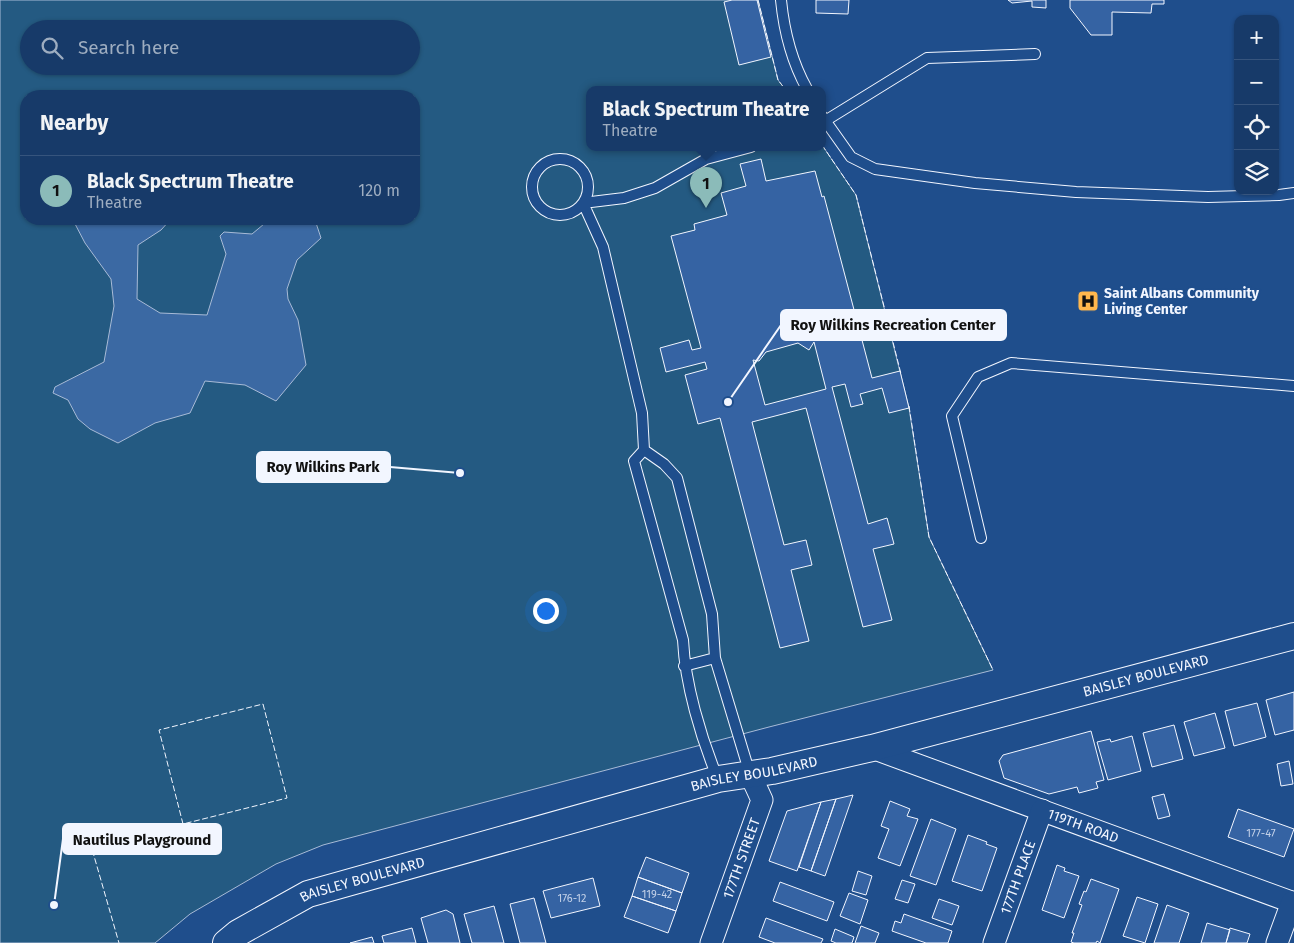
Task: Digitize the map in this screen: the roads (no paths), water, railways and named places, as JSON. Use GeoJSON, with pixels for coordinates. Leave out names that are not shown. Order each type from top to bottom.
{"type":"FeatureCollection","features":[{"type":"Feature","properties":{"kind":"street","name":"BAISLEY BOULEVARD"},"geometry":{"type":"LineString","coordinates":[[226,943],[238,933],[308,894],[718,779],[772,771],[872,748],[1294,636]]}},
{"type":"Feature","properties":{"kind":"street","name":"119TH ROAD"},"geometry":{"type":"LineString","coordinates":[[872,748],[1293,902]]}},
{"type":"Feature","properties":{"kind":"street","name":"177TH STREET"},"geometry":{"type":"LineString","coordinates":[[711,943],[762,800],[750,774]]}},
{"type":"Feature","properties":{"kind":"street","name":"177TH PLACE"},"geometry":{"type":"LineString","coordinates":[[994,943],[1042,810]]}},
{"type":"Feature","properties":{"kind":"street"},"geometry":{"type":"LineString","coordinates":[[1277,943],[1293,902]]}},
{"type":"Feature","properties":{"kind":"lane"},"geometry":{"type":"LineString","coordinates":[[781,0],[782,19],[797,70],[805,86]]}},
{"type":"Feature","properties":{"kind":"lane"},"geometry":{"type":"LineString","coordinates":[[826,117],[928,58],[1035,54]]}},
{"type":"Feature","properties":{"kind":"lane"},"geometry":{"type":"LineString","coordinates":[[826,121],[852,157],[875,169],[975,183],[1076,192],[1208,197],[1294,193]]}},
{"type":"Feature","properties":{"kind":"lane"},"geometry":{"type":"LineString","coordinates":[[718,779],[708,755],[684,666],[683,640],[634,462],[644,450],[642,414],[603,247],[583,203],[588,185],[580,168],[572,162],[563,159],[545,163],[538,169],[533,177],[532,187],[533,196],[543,210],[551,214],[569,214],[577,210],[583,203],[624,198],[655,188],[706,159],[736,151]]}},
{"type":"Feature","properties":{"kind":"lane"},"geometry":{"type":"LineString","coordinates":[[981,538],[952,416],[978,377],[1011,363],[1294,386]]}},
{"type":"Feature","properties":{"kind":"lane"},"geometry":{"type":"LineString","coordinates":[[644,450],[664,464],[677,478],[712,614],[714,658],[750,774]]}},
{"type":"Feature","properties":{"kind":"lane"},"geometry":{"type":"LineString","coordinates":[[684,666],[714,658]]}},
{"type":"Feature","properties":{"kind":"place","name":"Black Spectrum Theatre"},"geometry":{"type":"Point","coordinates":[706,208]}},
{"type":"Feature","properties":{"kind":"place","name":"Saint Albans Community Living Center"},"geometry":{"type":"Point","coordinates":[1088,301]}},
{"type":"Feature","properties":{"kind":"place","name":"Roy Wilkins Recreation Center"},"geometry":{"type":"Point","coordinates":[728,402]}},
{"type":"Feature","properties":{"kind":"place","name":"Roy Wilkins Park"},"geometry":{"type":"Point","coordinates":[460,473]}},
{"type":"Feature","properties":{"kind":"place","name":"Nautilus Playground"},"geometry":{"type":"Point","coordinates":[54,905]}}]}
